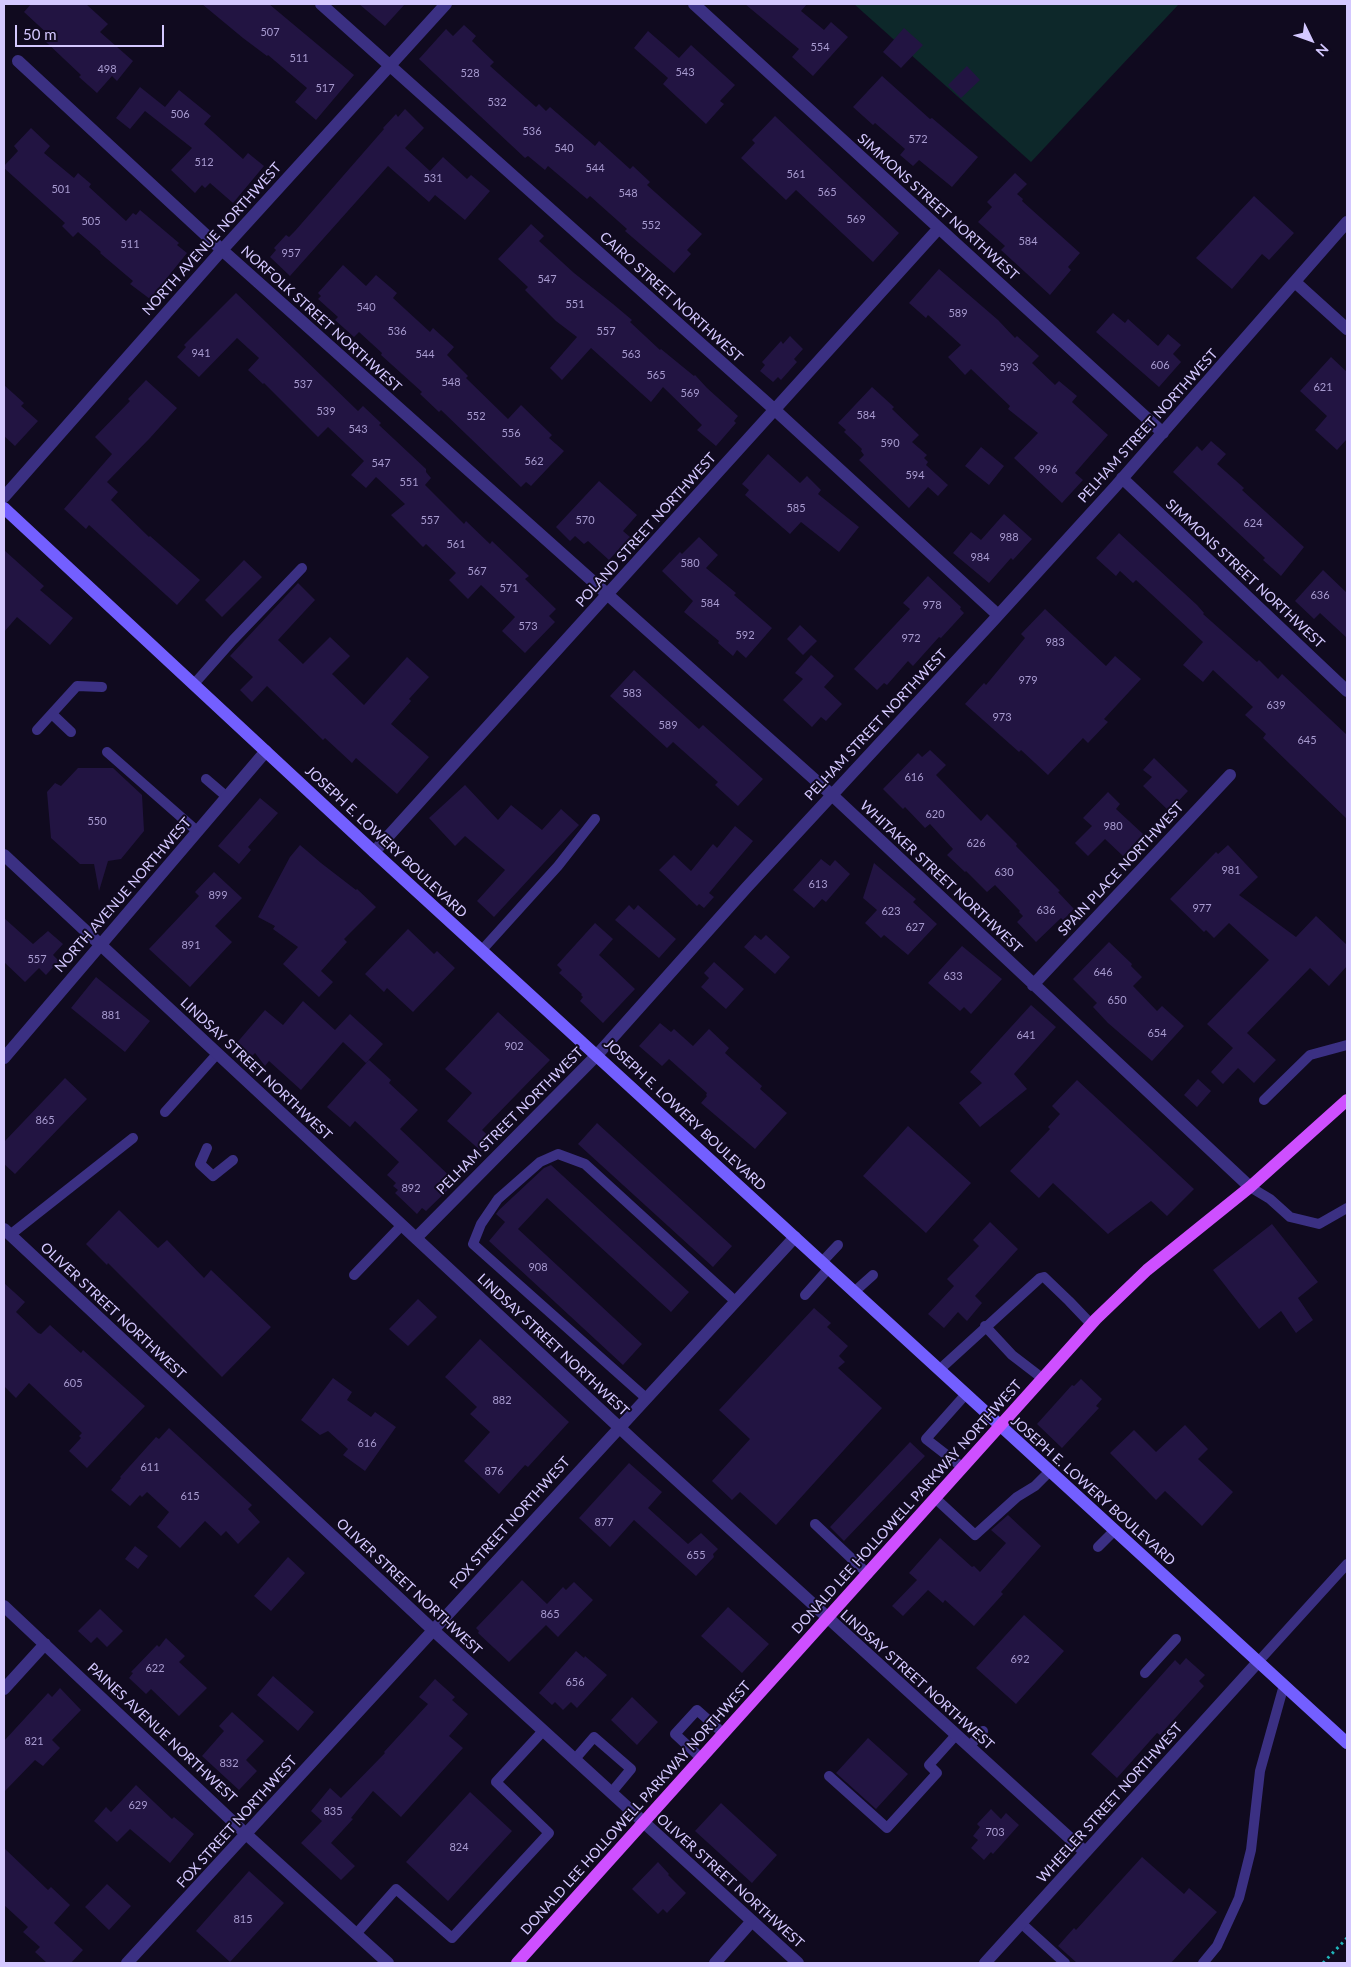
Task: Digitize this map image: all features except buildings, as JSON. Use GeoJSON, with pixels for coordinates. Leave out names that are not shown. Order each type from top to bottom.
{"type":"FeatureCollection","features":[{"type":"Feature","properties":{"kind":"main road","name":"JOSEPH E. LOWERY BOULEVARD"},"geometry":{"type":"LineString","coordinates":[[4,508],[374,852],[1347,1743]]}},
{"type":"Feature","properties":{"kind":"main road","name":"DONALD LEE HOLLOWELL PARKWAY NORTHWEST"},"geometry":{"type":"LineString","coordinates":[[517,1963],[1091,1324],[1148,1270],[1250,1187],[1347,1100]]}},
{"type":"Feature","properties":{"kind":"street","name":"CAIRO STREET NORTHWEST"},"geometry":{"type":"LineString","coordinates":[[321,4],[775,410],[998,615]]}},
{"type":"Feature","properties":{"kind":"street","name":"NORTH AVENUE NORTHWEST"},"geometry":{"type":"LineString","coordinates":[[4,496],[222,250],[446,4]]}},
{"type":"Feature","properties":{"kind":"street","name":"SIMMONS STREET NORTHWEST"},"geometry":{"type":"LineString","coordinates":[[694,4],[1163,433]]}},
{"type":"Feature","properties":{"kind":"street","name":"NORFOLK STREET NORTHWEST"},"geometry":{"type":"LineString","coordinates":[[18,61],[222,250],[607,595]]}},
{"type":"Feature","properties":{"kind":"street","name":"PELHAM STREET NORTHWEST"},"geometry":{"type":"LineString","coordinates":[[416,1238],[597,1055],[1163,433],[1347,222]]}},
{"type":"Feature","properties":{"kind":"street","name":"POLAND STREET NORTHWEST"},"geometry":{"type":"LineString","coordinates":[[374,852],[938,228]]}},
{"type":"Feature","properties":{"kind":"street"},"geometry":{"type":"LineString","coordinates":[[1295,282],[1347,329]]}},
{"type":"Feature","properties":{"kind":"street","name":"SIMMONS STREET NORTHWEST"},"geometry":{"type":"LineString","coordinates":[[1122,478],[1347,691]]}},
{"type":"Feature","properties":{"kind":"street","name":"WHITAKER STREET NORTHWEST"},"geometry":{"type":"LineString","coordinates":[[607,595],[832,795],[1250,1187]]}},
{"type":"Feature","properties":{"kind":"street","name":"NORTH AVENUE NORTHWEST"},"geometry":{"type":"LineString","coordinates":[[4,1058],[266,752]]}},
{"type":"Feature","properties":{"kind":"street","name":"SPAIN PLACE NORTHWEST"},"geometry":{"type":"LineString","coordinates":[[1033,985],[1230,775]]}},
{"type":"Feature","properties":{"kind":"street","name":"LINDSAY STREET NORTHWEST"},"geometry":{"type":"LineString","coordinates":[[4,855],[619,1427],[1085,1852]]}},
{"type":"Feature","properties":{"kind":"street","name":"OLIVER STREET NORTHWEST"},"geometry":{"type":"LineString","coordinates":[[7,1232],[433,1630],[798,1963]]}},
{"type":"Feature","properties":{"kind":"street","name":"FOX STREET NORTHWEST"},"geometry":{"type":"LineString","coordinates":[[128,1963],[795,1237]]}},
{"type":"Feature","properties":{"kind":"street","name":"PAINES AVENUE NORTHWEST"},"geometry":{"type":"LineString","coordinates":[[4,1606],[246,1834],[388,1963]]}},
{"type":"Feature","properties":{"kind":"street"},"geometry":{"type":"LineString","coordinates":[[4,1689],[45,1644]]}},
{"type":"Feature","properties":{"kind":"street","name":"WHEELER STREET NORTHWEST"},"geometry":{"type":"LineString","coordinates":[[985,1963],[1258,1662]]}},
{"type":"Feature","properties":{"kind":"street"},"geometry":{"type":"LineString","coordinates":[[714,1963],[752,1922]]}},
{"type":"Feature","properties":{"kind":"lane"},"geometry":{"type":"LineString","coordinates":[[194,684],[302,568]]}},
{"type":"Feature","properties":{"kind":"lane"},"geometry":{"type":"LineString","coordinates":[[37,730],[77,686],[102,687]]}},
{"type":"Feature","properties":{"kind":"lane"},"geometry":{"type":"LineString","coordinates":[[52,714],[72,732]]}},
{"type":"Feature","properties":{"kind":"lane"},"geometry":{"type":"LineString","coordinates":[[107,752],[197,832]]}},
{"type":"Feature","properties":{"kind":"lane"},"geometry":{"type":"LineString","coordinates":[[206,779],[227,797]]}},
{"type":"Feature","properties":{"kind":"lane"},"geometry":{"type":"LineString","coordinates":[[482,950],[558,866],[595,819]]}},
{"type":"Feature","properties":{"kind":"lane"},"geometry":{"type":"LineString","coordinates":[[1264,1100],[1310,1055],[1347,1045]]}},
{"type":"Feature","properties":{"kind":"lane"},"geometry":{"type":"LineString","coordinates":[[165,1112],[217,1054]]}},
{"type":"Feature","properties":{"kind":"lane"},"geometry":{"type":"LineString","coordinates":[[7,1232],[133,1138]]}},
{"type":"Feature","properties":{"kind":"lane"},"geometry":{"type":"LineString","coordinates":[[207,1148],[200,1164],[212,1176],[233,1160]]}},
{"type":"Feature","properties":{"kind":"lane"},"geometry":{"type":"LineString","coordinates":[[646,1398],[473,1244],[481,1224],[498,1200],[540,1162],[558,1154],[585,1164],[735,1301]]}},
{"type":"Feature","properties":{"kind":"lane"},"geometry":{"type":"LineString","coordinates":[[1250,1187],[1270,1198],[1290,1217],[1319,1224],[1347,1208]]}},
{"type":"Feature","properties":{"kind":"lane"},"geometry":{"type":"LineString","coordinates":[[354,1274],[402,1225]]}},
{"type":"Feature","properties":{"kind":"lane"},"geometry":{"type":"LineString","coordinates":[[805,1295],[838,1245]]}},
{"type":"Feature","properties":{"kind":"lane"},"geometry":{"type":"LineString","coordinates":[[854,1292],[873,1275]]}},
{"type":"Feature","properties":{"kind":"lane"},"geometry":{"type":"LineString","coordinates":[[939,1370],[1040,1278],[1044,1277],[1091,1324]]}},
{"type":"Feature","properties":{"kind":"lane"},"geometry":{"type":"LineString","coordinates":[[986,1326],[1012,1355],[1042,1378]]}},
{"type":"Feature","properties":{"kind":"lane"},"geometry":{"type":"LineString","coordinates":[[962,1467],[926,1439],[966,1394]]}},
{"type":"Feature","properties":{"kind":"lane"},"geometry":{"type":"LineString","coordinates":[[935,1498],[975,1535],[1017,1496],[1034,1486],[1050,1471]]}},
{"type":"Feature","properties":{"kind":"lane"},"geometry":{"type":"LineString","coordinates":[[815,1524],[868,1574]]}},
{"type":"Feature","properties":{"kind":"lane"},"geometry":{"type":"LineString","coordinates":[[1098,1547],[1115,1530]]}},
{"type":"Feature","properties":{"kind":"lane"},"geometry":{"type":"LineString","coordinates":[[1258,1662],[1347,1564]]}},
{"type":"Feature","properties":{"kind":"lane"},"geometry":{"type":"LineString","coordinates":[[1145,1673],[1176,1639]]}},
{"type":"Feature","properties":{"kind":"lane"},"geometry":{"type":"LineString","coordinates":[[1203,1963],[1217,1946],[1238,1898],[1251,1850],[1260,1771],[1284,1685]]}},
{"type":"Feature","properties":{"kind":"lane"},"geometry":{"type":"LineString","coordinates":[[702,1758],[675,1734],[698,1710],[724,1734]]}},
{"type":"Feature","properties":{"kind":"lane"},"geometry":{"type":"LineString","coordinates":[[356,1934],[396,1889],[452,1938],[549,1833],[496,1782],[543,1731]]}},
{"type":"Feature","properties":{"kind":"lane"},"geometry":{"type":"LineString","coordinates":[[969,1747],[983,1731]]}},
{"type":"Feature","properties":{"kind":"lane"},"geometry":{"type":"LineString","coordinates":[[829,1776],[887,1828],[937,1773],[928,1766],[956,1735]]}},
{"type":"Feature","properties":{"kind":"lane"},"geometry":{"type":"LineString","coordinates":[[575,1760],[594,1737],[631,1769],[611,1793]]}},
{"type":"Feature","properties":{"kind":"lane"},"geometry":{"type":"LineString","coordinates":[[1021,1924],[1065,1963]]}},
{"type":"Feature","properties":{"kind":"path"},"geometry":{"type":"LineString","coordinates":[[1323,1963],[1347,1938]]}},
{"type":"Feature","properties":{"kind":"green space"},"geometry":{"type":"Polygon","coordinates":[[[854,4],[1179,4],[1031,162],[854,4]]]}}]}
